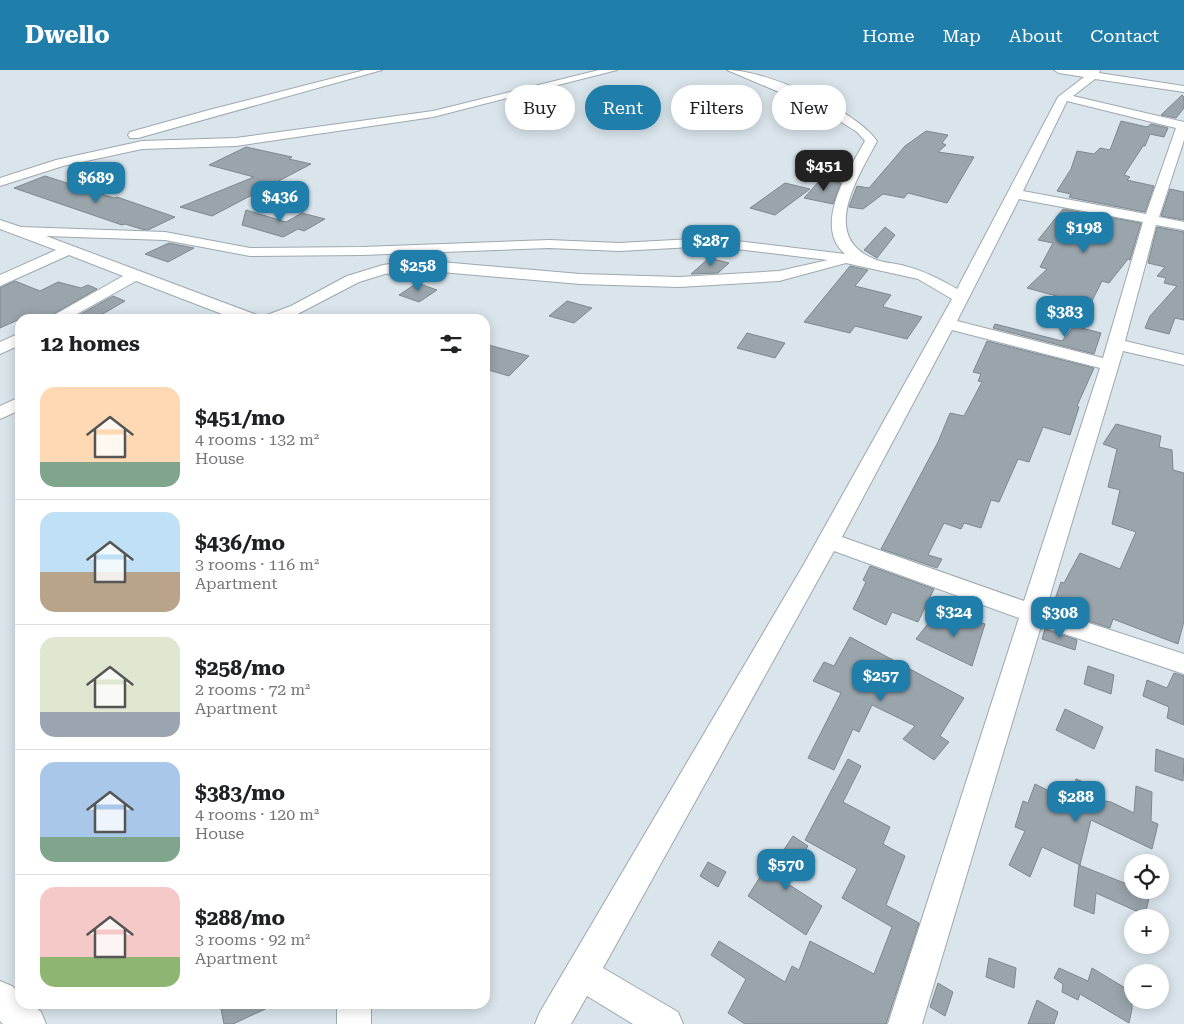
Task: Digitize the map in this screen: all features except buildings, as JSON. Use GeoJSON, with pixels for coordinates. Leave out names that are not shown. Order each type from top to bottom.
{"type":"FeatureCollection","features":[{"type":"Feature","properties":{"kind":"street"},"geometry":{"type":"LineString","coordinates":[[0,182],[60,162],[91,148],[213,112],[377,70]]}},
{"type":"Feature","properties":{"kind":"street"},"geometry":{"type":"LineString","coordinates":[[60,162],[158,143],[236,142],[433,114],[612,70]]}},
{"type":"Feature","properties":{"kind":"street"},"geometry":{"type":"LineString","coordinates":[[732,70],[819,104],[864,131],[871,141],[843,202],[837,226],[844,245],[874,264]]}},
{"type":"Feature","properties":{"kind":"street"},"geometry":{"type":"LineString","coordinates":[[1059,70],[1094,72],[1178,85]]}},
{"type":"Feature","properties":{"kind":"street"},"geometry":{"type":"LineString","coordinates":[[552,1024],[828,540],[948,324],[1064,97],[1094,72]]}},
{"type":"Feature","properties":{"kind":"street"},"geometry":{"type":"LineString","coordinates":[[904,1024],[1034,614],[1113,355],[1151,219],[1183,125],[1064,97]]}},
{"type":"Feature","properties":{"kind":"street"},"geometry":{"type":"LineString","coordinates":[[1016,194],[1184,226]]}},
{"type":"Feature","properties":{"kind":"street"},"geometry":{"type":"LineString","coordinates":[[0,225],[71,249],[134,276],[237,314]]}},
{"type":"Feature","properties":{"kind":"street"},"geometry":{"type":"LineString","coordinates":[[21,231],[165,236],[250,252],[372,251],[549,244],[619,247],[711,242],[832,256],[900,269],[924,276],[961,298]]}},
{"type":"Feature","properties":{"kind":"street"},"geometry":{"type":"LineString","coordinates":[[0,281],[71,249]]}},
{"type":"Feature","properties":{"kind":"street"},"geometry":{"type":"LineString","coordinates":[[285,314],[353,279],[383,270],[418,265],[580,279],[679,282],[779,276],[837,262],[874,264]]}},
{"type":"Feature","properties":{"kind":"street"},"geometry":{"type":"LineString","coordinates":[[65,314],[134,276]]}},
{"type":"Feature","properties":{"kind":"street"},"geometry":{"type":"LineString","coordinates":[[948,324],[1113,355],[1184,360]]}},
{"type":"Feature","properties":{"kind":"street"},"geometry":{"type":"LineString","coordinates":[[0,349],[15,341]]}},
{"type":"Feature","properties":{"kind":"street"},"geometry":{"type":"LineString","coordinates":[[0,413],[15,406]]}},
{"type":"Feature","properties":{"kind":"street"},"geometry":{"type":"LineString","coordinates":[[828,540],[1034,614],[1184,664]]}},
{"type":"Feature","properties":{"kind":"street"},"geometry":{"type":"LineString","coordinates":[[581,974],[666,1024]]}},
{"type":"Feature","properties":{"kind":"street"},"geometry":{"type":"LineString","coordinates":[[0,998],[29,1024]]}},
{"type":"Feature","properties":{"kind":"street"},"geometry":{"type":"LineString","coordinates":[[354,1009],[354,1024]]}}]}
